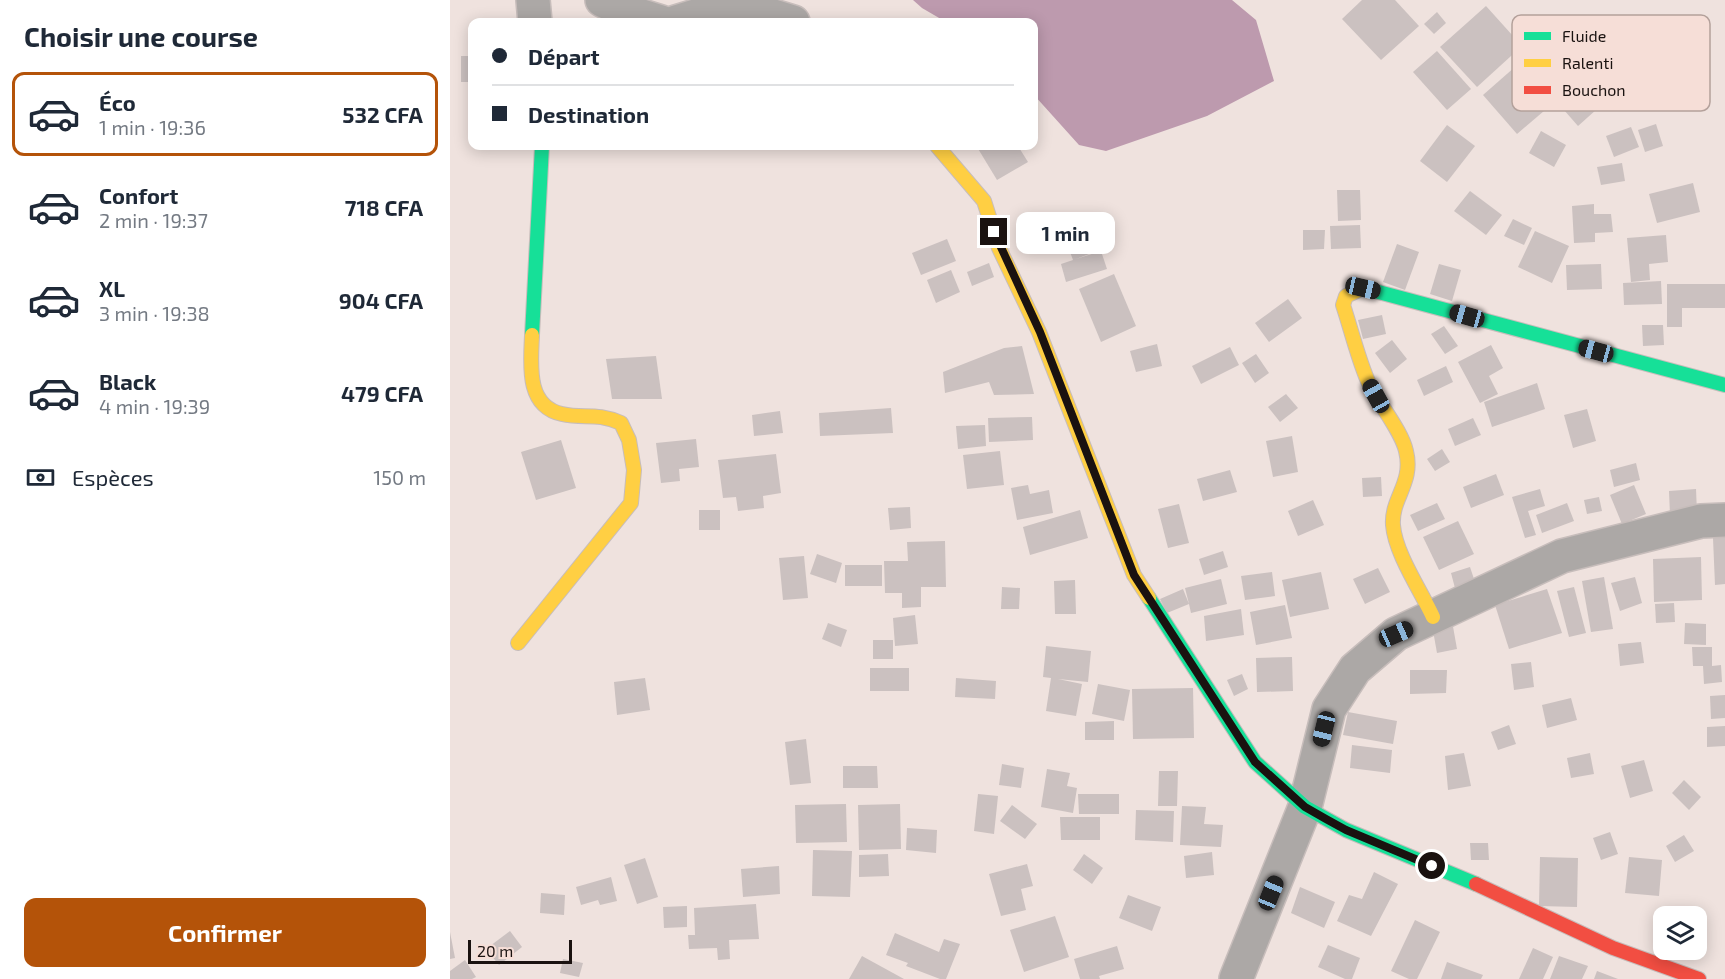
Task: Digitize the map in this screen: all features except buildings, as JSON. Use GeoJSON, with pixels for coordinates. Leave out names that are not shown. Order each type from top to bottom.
{"type":"FeatureCollection","features":[{"type":"Feature","properties":{"kind":"street"},"geometry":{"type":"LineString","coordinates":[[533,0],[535,18]]}},
{"type":"Feature","properties":{"kind":"street"},"geometry":{"type":"LineString","coordinates":[[602,0],[622,10],[648,18]]}},
{"type":"Feature","properties":{"kind":"street"},"geometry":{"type":"LineString","coordinates":[[793,18],[798,0]]}},
{"type":"Feature","properties":{"kind":"street"},"geometry":{"type":"LineString","coordinates":[[689,18],[734,4],[779,18]]}},
{"type":"Feature","properties":{"kind":"street"},"geometry":{"type":"LineString","coordinates":[[518,643],[631,503],[634,470],[629,440],[621,423],[605,416],[561,414],[547,407],[536,394],[530,378],[542,150]]}},
{"type":"Feature","properties":{"kind":"street"},"geometry":{"type":"LineString","coordinates":[[941,150],[984,201],[999,248],[1040,332],[1134,575],[1255,762],[1305,807],[1346,830],[1476,884],[1613,948],[1698,979]]}},
{"type":"Feature","properties":{"kind":"street"},"geometry":{"type":"LineString","coordinates":[[1433,617],[1398,544],[1393,525],[1395,505],[1405,486],[1408,467],[1406,449],[1367,379],[1343,305],[1346,296],[1363,288],[1725,385]]}},
{"type":"Feature","properties":{"kind":"street"},"geometry":{"type":"LineString","coordinates":[[1236,979],[1305,807],[1329,709],[1355,669],[1396,634],[1562,556],[1701,521],[1725,520]]}},
{"type":"Feature","properties":{"kind":"shaded area"},"geometry":{"type":"Polygon","coordinates":[[[913,0],[1232,0],[1256,20],[1274,81],[1207,116],[1106,151],[1079,145],[1038,99],[1038,18],[939,18],[913,0]]]}},
{"type":"Feature","properties":{"kind":"traffic: fast"},"geometry":{"type":"LineString","coordinates":[[532,335],[542,150]]}},
{"type":"Feature","properties":{"kind":"traffic: fast"},"geometry":{"type":"LineString","coordinates":[[1371,290],[1725,385]]}},
{"type":"Feature","properties":{"kind":"traffic: fast"},"geometry":{"type":"LineString","coordinates":[[1149,598],[1255,762],[1305,807],[1346,830],[1476,884]]}},
{"type":"Feature","properties":{"kind":"traffic: slow"},"geometry":{"type":"LineString","coordinates":[[940,150],[984,201],[999,248],[1039,332],[1134,575],[1149,598]]}},
{"type":"Feature","properties":{"kind":"traffic: slow"},"geometry":{"type":"LineString","coordinates":[[1371,290],[1363,288],[1346,296],[1343,305],[1367,379],[1399,434],[1406,451],[1407,472],[1395,507],[1393,525],[1403,560],[1433,617]]}},
{"type":"Feature","properties":{"kind":"traffic: slow"},"geometry":{"type":"LineString","coordinates":[[518,643],[631,503],[634,470],[629,440],[621,423],[604,418],[562,414],[550,409],[542,402],[536,393],[531,370],[532,335]]}},
{"type":"Feature","properties":{"kind":"traffic: jam"},"geometry":{"type":"LineString","coordinates":[[1476,884],[1613,948],[1699,979]]}},
{"type":"Feature","properties":{"kind":"route"},"geometry":{"type":"LineString","coordinates":[[994,232],[999,248],[1040,332],[1134,575],[1255,762],[1305,807],[1346,830],[1432,866]]}}]}
